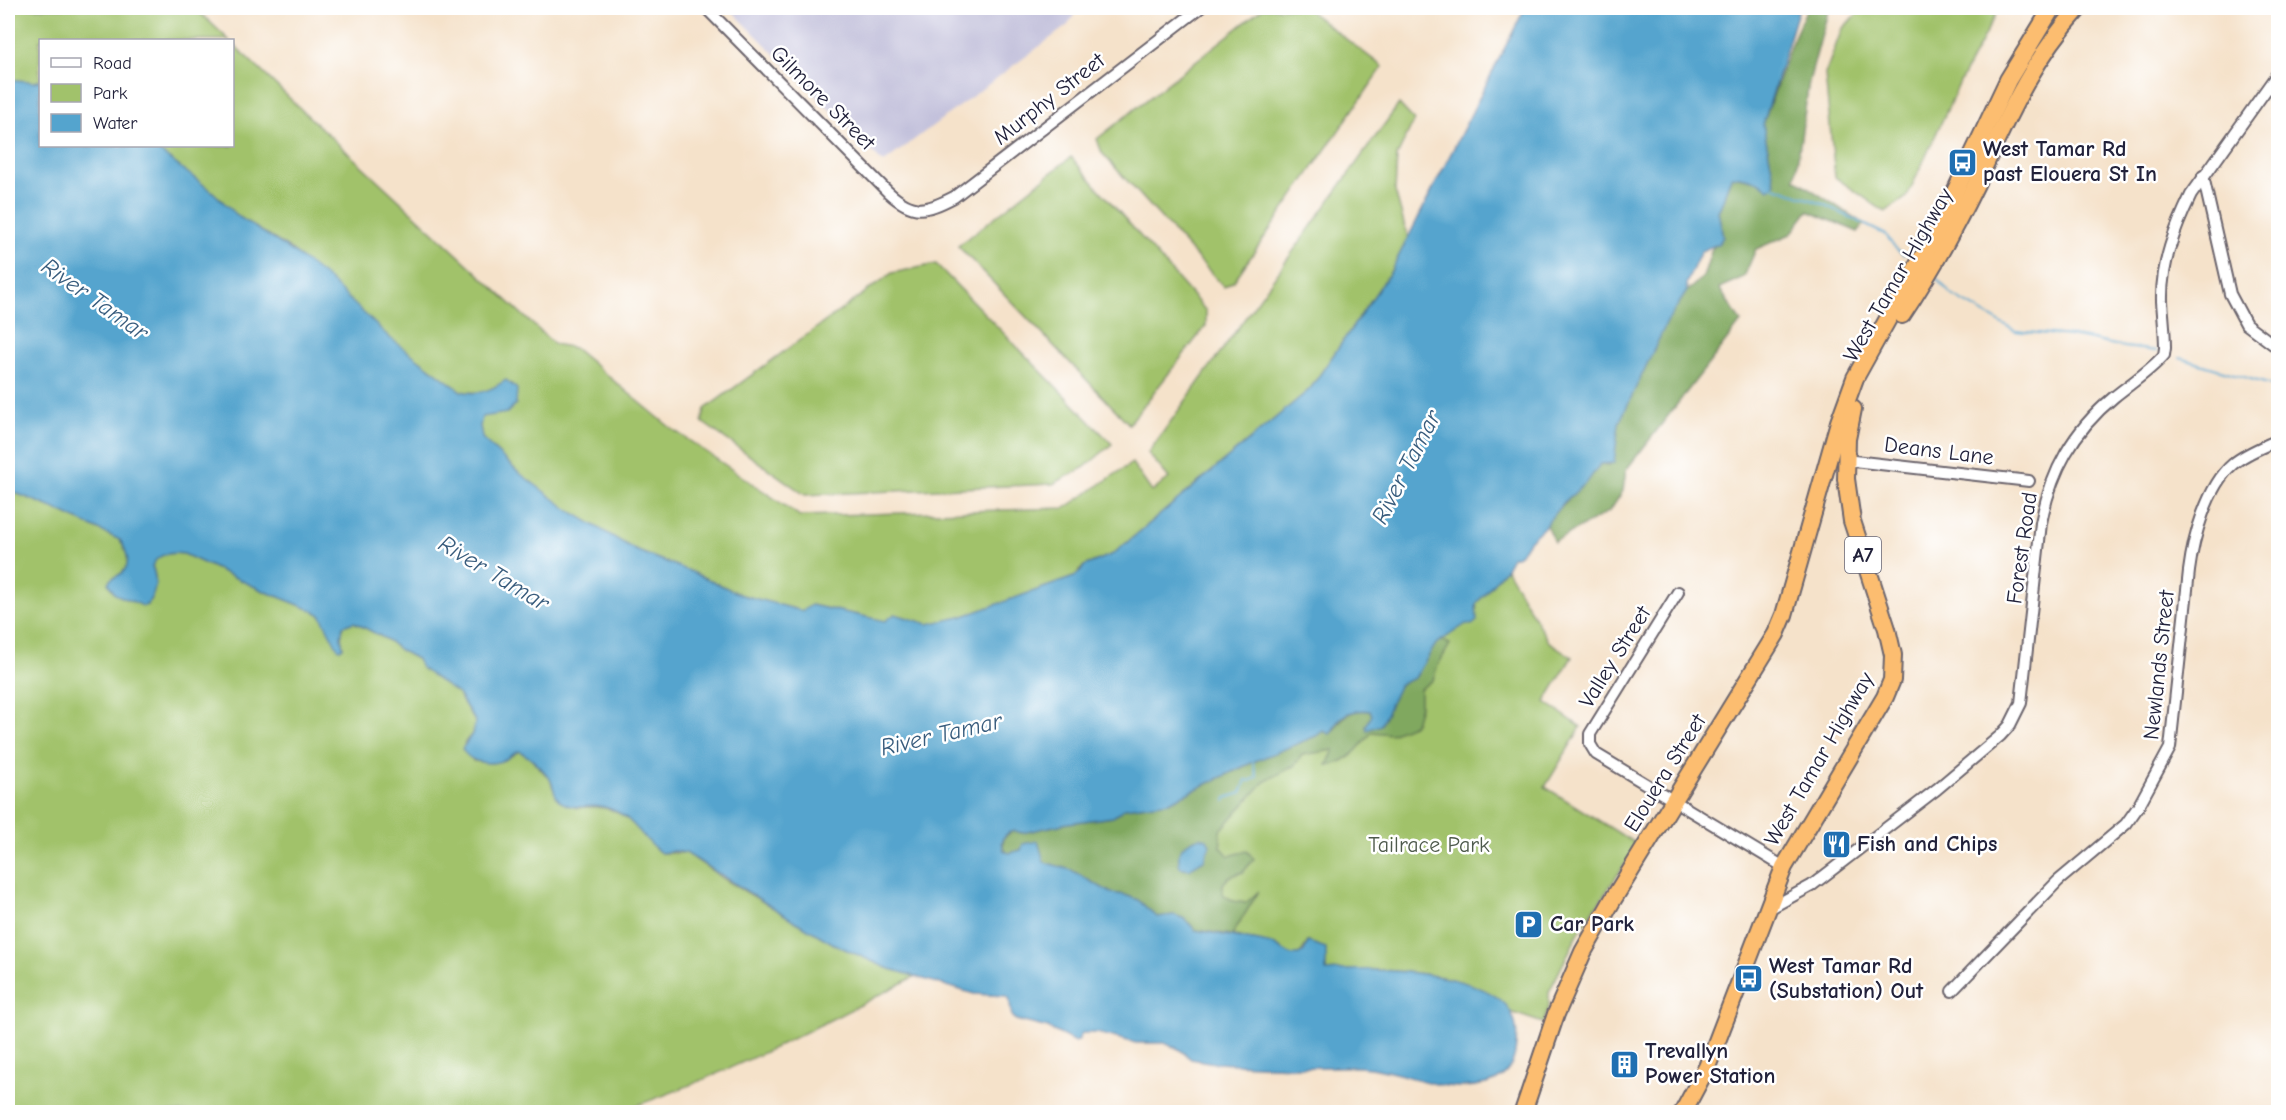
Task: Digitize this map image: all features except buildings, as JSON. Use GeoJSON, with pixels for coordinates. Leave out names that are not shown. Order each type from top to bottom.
{"type":"FeatureCollection","features":[{"type":"Feature","properties":{"kind":"highway","name":"West Tamar Highway"},"geometry":{"type":"LineString","coordinates":[[1683,1113],[1707,1067],[1781,874],[1885,697],[1892,680],[1894,668],[1891,642],[1852,521],[1845,479],[1838,456],[1846,402],[1863,362],[1934,236],[2008,80],[2052,8]]}},
{"type":"Feature","properties":{"kind":"highway","name":"West Tamar Highway"},"geometry":{"type":"LineString","coordinates":[[1838,456],[1862,383],[1875,357],[1923,283],[1945,243],[2031,71],[2079,8]]}},
{"type":"Feature","properties":{"kind":"highway","name":"Elouera Street"},"geometry":{"type":"LineString","coordinates":[[1523,1113],[1556,1014],[1583,952],[1776,634],[1838,456]]}},
{"type":"Feature","properties":{"kind":"street","name":"Gilmore Street"},"geometry":{"type":"LineString","coordinates":[[706,8],[888,192],[897,200],[916,210]]}},
{"type":"Feature","properties":{"kind":"street","name":"Murphy Street"},"geometry":{"type":"LineString","coordinates":[[916,210],[935,207],[954,197],[1200,8]]}},
{"type":"Feature","properties":{"kind":"street","name":"Forest Road"},"geometry":{"type":"LineString","coordinates":[[1767,910],[1798,893],[1845,861],[1937,789],[2000,736],[2017,713],[2024,682],[2041,523],[2050,485],[2065,453],[2084,426],[2104,405],[2164,355],[2162,300],[2167,262],[2173,236],[2181,216],[2203,176],[2278,73]]}},
{"type":"Feature","properties":{"kind":"street"},"geometry":{"type":"LineString","coordinates":[[2203,176],[2230,294],[2246,324],[2278,348]]}},
{"type":"Feature","properties":{"kind":"street","name":"Newlands Street"},"geometry":{"type":"LineString","coordinates":[[1952,991],[2058,881],[2126,824],[2138,807],[2170,748],[2188,571],[2198,525],[2223,475],[2232,465],[2278,440]]}},
{"type":"Feature","properties":{"kind":"street","name":"Deans Lane"},"geometry":{"type":"LineString","coordinates":[[1838,456],[2029,481]]}},
{"type":"Feature","properties":{"kind":"street","name":"Valley Street"},"geometry":{"type":"LineString","coordinates":[[1674,802],[1596,754],[1590,744],[1590,734],[1678,592]]}},
{"type":"Feature","properties":{"kind":"street"},"geometry":{"type":"LineString","coordinates":[[1674,802],[1781,874],[1786,888],[1798,893]]}},
{"type":"Feature","properties":{"kind":"shaded area"},"geometry":{"type":"Polygon","coordinates":[[[729,8],[1078,8],[1068,25],[883,163],[729,8]]]}},
{"type":"Feature","properties":{"kind":"green space"},"geometry":{"type":"Polygon","coordinates":[[[8,8],[195,8],[228,39],[39,39],[39,80],[8,79],[8,8]]]}},
{"type":"Feature","properties":{"kind":"green space"},"geometry":{"type":"Polygon","coordinates":[[[1263,8],[1305,8],[1383,67],[1234,281],[1224,287],[1102,153],[1097,139],[1263,8]]]}},
{"type":"Feature","properties":{"kind":"green space"},"geometry":{"type":"Polygon","coordinates":[[[1807,8],[1829,8],[1809,82],[1795,179],[1864,224],[1858,232],[1808,211],[1791,234],[1756,249],[1744,277],[1719,288],[1741,322],[1626,470],[1623,491],[1610,511],[1554,542],[1545,523],[1600,464],[1610,465],[1615,451],[1619,423],[1667,322],[1687,291],[1703,277],[1712,249],[1723,237],[1718,211],[1732,176],[1775,184],[1763,125],[1791,44],[1807,8]]]}},
{"type":"Feature","properties":{"kind":"green space"},"geometry":{"type":"Polygon","coordinates":[[[1863,8],[1999,8],[1960,82],[1907,197],[1885,212],[1835,177],[1825,74],[1842,29],[1863,8]]]}},
{"type":"Feature","properties":{"kind":"green space"},"geometry":{"type":"Polygon","coordinates":[[[234,45],[554,344],[574,348],[671,428],[800,516],[1065,508],[1132,463],[1152,492],[1169,478],[1148,453],[1399,104],[1414,120],[1397,156],[1395,191],[1408,238],[1391,271],[1310,389],[1113,554],[1084,566],[1074,577],[961,617],[928,624],[895,614],[886,621],[812,605],[803,611],[742,595],[692,572],[635,550],[570,511],[518,472],[482,438],[480,426],[482,417],[516,404],[516,388],[506,380],[485,391],[461,391],[390,338],[292,250],[239,217],[213,192],[153,147],[234,147],[234,45]]]}},
{"type":"Feature","properties":{"kind":"green space"},"geometry":{"type":"Polygon","coordinates":[[[1071,157],[1206,311],[1206,326],[1129,424],[958,246],[1071,157]]]}},
{"type":"Feature","properties":{"kind":"green space"},"geometry":{"type":"Polygon","coordinates":[[[936,264],[1112,444],[1085,467],[1053,484],[805,495],[702,422],[705,409],[892,273],[936,264]]]}},
{"type":"Feature","properties":{"kind":"green space"},"geometry":{"type":"Polygon","coordinates":[[[8,490],[53,508],[120,540],[125,549],[126,568],[108,583],[115,593],[124,599],[147,605],[155,586],[152,565],[166,554],[184,554],[320,614],[343,647],[341,637],[343,626],[354,622],[386,639],[418,660],[458,694],[476,723],[472,734],[464,743],[473,761],[491,763],[506,759],[519,751],[528,756],[550,779],[553,788],[576,808],[597,807],[614,811],[629,820],[661,853],[686,853],[724,879],[834,944],[887,968],[916,976],[732,1067],[617,1112],[8,1112],[8,490]]]}},
{"type":"Feature","properties":{"kind":"green space","name":"Tailrace Park"},"geometry":{"type":"Polygon","coordinates":[[[1506,568],[1548,641],[1572,657],[1545,702],[1581,727],[1545,787],[1638,845],[1579,932],[1549,992],[1549,1007],[1543,1023],[1510,1012],[1497,998],[1477,987],[1453,980],[1397,971],[1326,971],[1325,948],[1308,942],[1299,955],[1291,955],[1275,945],[1228,934],[1184,795],[1302,741],[1466,623],[1477,609],[1476,604],[1506,568]]]}},
{"type":"Feature","properties":{"kind":"green space"},"geometry":{"type":"Polygon","coordinates":[[[1441,640],[1450,644],[1437,667],[1433,680],[1420,689],[1420,706],[1415,724],[1391,734],[1372,732],[1353,754],[1335,764],[1327,765],[1334,750],[1302,755],[1294,766],[1264,782],[1220,831],[1221,847],[1229,856],[1247,851],[1254,859],[1243,872],[1229,877],[1223,884],[1223,894],[1233,901],[1246,903],[1259,891],[1232,935],[1195,930],[1185,919],[1174,915],[1157,917],[1138,900],[1111,893],[1071,870],[1044,862],[1041,856],[1021,850],[1008,853],[1003,848],[1004,838],[1012,832],[1022,833],[1068,823],[1113,817],[1125,808],[1169,802],[1323,731],[1333,732],[1343,718],[1353,712],[1370,711],[1372,715],[1366,726],[1367,729],[1381,725],[1400,684],[1415,678],[1432,647],[1441,640]]]}},
{"type":"Feature","properties":{"kind":"water","name":"River Tamar"},"geometry":{"type":"Polygon","coordinates":[[[1525,8],[1799,8],[1763,125],[1775,184],[1769,189],[1756,181],[1732,176],[1718,211],[1723,237],[1718,244],[1701,251],[1686,284],[1687,291],[1667,322],[1619,423],[1614,463],[1600,464],[1588,481],[1562,504],[1524,549],[1512,557],[1506,568],[1476,604],[1477,621],[1472,625],[1466,624],[1436,644],[1415,678],[1400,684],[1381,725],[1367,730],[1366,726],[1372,715],[1370,711],[1352,712],[1344,715],[1338,721],[1330,734],[1323,731],[1169,802],[1125,808],[1113,817],[1068,823],[1022,833],[1013,831],[1005,836],[1002,842],[1004,851],[1009,853],[1021,850],[1023,844],[1038,841],[1044,862],[1071,870],[1111,893],[1138,900],[1157,917],[1174,915],[1185,919],[1195,930],[1275,945],[1291,955],[1299,955],[1304,951],[1308,942],[1326,948],[1326,971],[1368,970],[1421,974],[1447,978],[1491,994],[1506,1005],[1513,1016],[1517,1040],[1514,1059],[1509,1069],[1497,1080],[1470,1087],[1441,1085],[1362,1067],[1295,1067],[1215,1063],[1191,1059],[1179,1049],[1164,1043],[1136,1043],[1097,1033],[1082,1033],[1075,1042],[1048,1028],[1016,1020],[1012,1017],[1009,998],[1006,996],[974,994],[887,968],[834,944],[686,853],[675,851],[661,853],[624,816],[616,811],[602,807],[574,806],[563,803],[558,799],[547,775],[519,751],[506,759],[488,763],[470,758],[462,749],[472,734],[476,722],[458,694],[421,668],[417,659],[386,639],[354,622],[343,626],[341,637],[343,647],[340,649],[320,614],[179,553],[166,554],[158,558],[152,566],[155,577],[154,591],[147,605],[143,606],[115,594],[108,583],[126,568],[125,549],[120,540],[53,508],[8,490],[8,79],[39,80],[39,147],[153,147],[213,192],[239,217],[292,251],[327,278],[390,338],[461,391],[474,393],[485,391],[506,380],[517,389],[516,404],[507,413],[482,417],[480,426],[482,438],[518,472],[570,511],[635,550],[692,572],[742,595],[802,611],[811,605],[885,621],[895,614],[928,624],[961,617],[1074,577],[1084,566],[1113,554],[1310,389],[1391,271],[1525,8]]]}},
{"type":"Feature","properties":{"kind":"water"},"geometry":{"type":"Polygon","coordinates":[[[1200,837],[1207,839],[1210,845],[1204,860],[1189,869],[1180,867],[1179,856],[1182,848],[1200,837]]]}},
{"type":"Feature","properties":{"kind":"waterway"},"geometry":{"type":"LineString","coordinates":[[1772,186],[1823,204],[1886,235],[1897,250],[1904,255]]}},
{"type":"Feature","properties":{"kind":"waterway"},"geometry":{"type":"LineString","coordinates":[[1936,278],[1952,295],[2015,331],[2072,336],[2157,351]]}},
{"type":"Feature","properties":{"kind":"waterway"},"geometry":{"type":"LineString","coordinates":[[2180,358],[2278,387]]}},
{"type":"Feature","properties":{"kind":"waterway"},"geometry":{"type":"LineString","coordinates":[[1225,801],[1226,798],[1241,793],[1246,780],[1250,781],[1257,777],[1253,762]]}},
{"type":"Feature","properties":{"kind":"place","name":"West Tamar Rd past Elouera St In"},"geometry":{"type":"Point","coordinates":[1962,162]}},
{"type":"Feature","properties":{"kind":"place","name":"Fish and Chips"},"geometry":{"type":"Point","coordinates":[1836,844]}},
{"type":"Feature","properties":{"kind":"place","name":"Car Park"},"geometry":{"type":"Point","coordinates":[1529,924]}},
{"type":"Feature","properties":{"kind":"place","name":"West Tamar Rd (Substation) Out"},"geometry":{"type":"Point","coordinates":[1748,979]}},
{"type":"Feature","properties":{"kind":"place","name":"Trevallyn Power Station"},"geometry":{"type":"Point","coordinates":[1624,1064]}}]}
